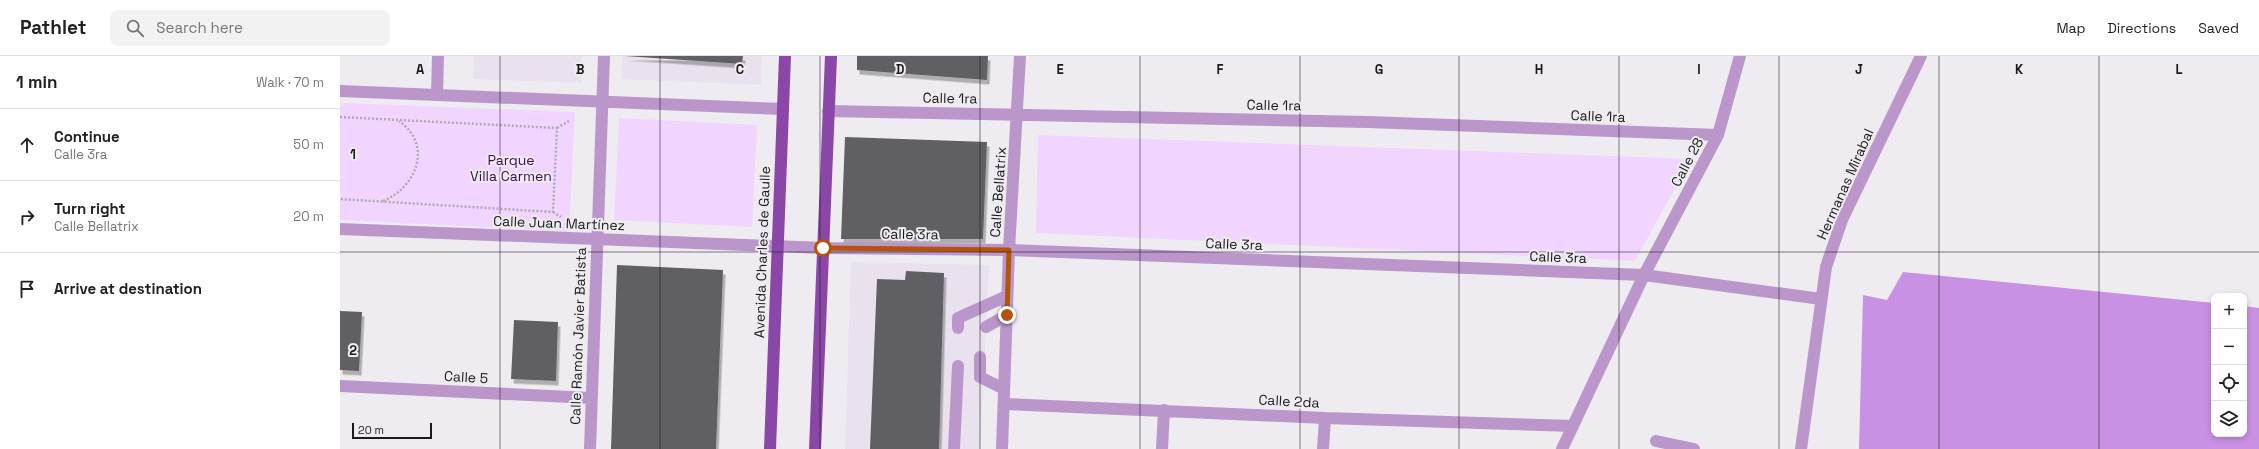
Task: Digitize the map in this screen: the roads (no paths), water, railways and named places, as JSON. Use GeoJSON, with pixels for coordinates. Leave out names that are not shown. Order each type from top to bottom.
{"type":"FeatureCollection","features":[{"type":"Feature","properties":{"kind":"main road","name":"Avenida Charles de Gaulle"},"geometry":{"type":"LineString","coordinates":[[770,449],[785,56]]}},
{"type":"Feature","properties":{"kind":"main road"},"geometry":{"type":"LineString","coordinates":[[815,449],[831,56]]}},
{"type":"Feature","properties":{"kind":"street"},"geometry":{"type":"LineString","coordinates":[[437,94],[438,56]]}},
{"type":"Feature","properties":{"kind":"street","name":"Calle Ramón Javier Batista"},"geometry":{"type":"LineString","coordinates":[[590,449],[601,101],[604,56]]}},
{"type":"Feature","properties":{"kind":"street","name":"Calle Bellatrix"},"geometry":{"type":"LineString","coordinates":[[1002,449],[1009,250],[1018,114],[1020,56]]}},
{"type":"Feature","properties":{"kind":"street","name":"Calle 28"},"geometry":{"type":"LineString","coordinates":[[1644,275],[1718,135],[1740,56]]}},
{"type":"Feature","properties":{"kind":"street","name":"Hermanas Mirabal"},"geometry":{"type":"LineString","coordinates":[[1801,449],[1826,268],[1842,220],[1921,56]]}},
{"type":"Feature","properties":{"kind":"street"},"geometry":{"type":"LineString","coordinates":[[340,91],[783,108]]}},
{"type":"Feature","properties":{"kind":"street","name":"Calle 1ra"},"geometry":{"type":"LineString","coordinates":[[828,111],[1368,122],[1718,135]]}},
{"type":"Feature","properties":{"kind":"street","name":"Calle Juan Martínez"},"geometry":{"type":"LineString","coordinates":[[340,229],[823,248]]}},
{"type":"Feature","properties":{"kind":"street","name":"Calle 3ra"},"geometry":{"type":"LineString","coordinates":[[823,248],[1009,250],[1644,275],[1821,299]]}},
{"type":"Feature","properties":{"kind":"street"},"geometry":{"type":"LineString","coordinates":[[1562,449],[1644,275]]}},
{"type":"Feature","properties":{"kind":"street"},"geometry":{"type":"LineString","coordinates":[[958,328],[958,318],[1007,296]]}},
{"type":"Feature","properties":{"kind":"street"},"geometry":{"type":"LineString","coordinates":[[986,328],[1007,315]]}},
{"type":"Feature","properties":{"kind":"street"},"geometry":{"type":"LineString","coordinates":[[980,357],[980,377],[1004,389]]}},
{"type":"Feature","properties":{"kind":"street"},"geometry":{"type":"LineString","coordinates":[[954,449],[958,366]]}},
{"type":"Feature","properties":{"kind":"street","name":"Calle 5"},"geometry":{"type":"LineString","coordinates":[[340,386],[591,398]]}},
{"type":"Feature","properties":{"kind":"street","name":"Calle 2da"},"geometry":{"type":"LineString","coordinates":[[1004,404],[1325,418],[1573,426]]}},
{"type":"Feature","properties":{"kind":"street"},"geometry":{"type":"LineString","coordinates":[[1162,449],[1164,410]]}},
{"type":"Feature","properties":{"kind":"street"},"geometry":{"type":"LineString","coordinates":[[1323,449],[1325,418]]}},
{"type":"Feature","properties":{"kind":"street"},"geometry":{"type":"LineString","coordinates":[[1656,440],[1694,449]]}},
{"type":"Feature","properties":{"kind":"park label","name":"Parque Villa Carmen"},"geometry":{"type":"Point","coordinates":[511,168]}}]}
